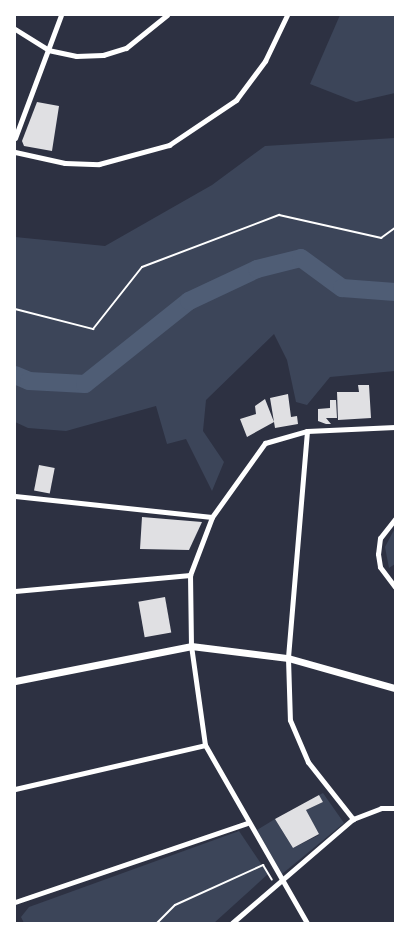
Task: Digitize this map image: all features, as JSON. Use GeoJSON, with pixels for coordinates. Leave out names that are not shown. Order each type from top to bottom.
{"type":"FeatureCollection","features":[{"type":"Feature","properties":{"kind":"street"},"geometry":{"type":"LineString","coordinates":[[15,138],[61,15]]}},
{"type":"Feature","properties":{"kind":"street"},"geometry":{"type":"LineString","coordinates":[[15,29],[48,50],[76,56],[126,48],[167,15]]}},
{"type":"Feature","properties":{"kind":"street"},"geometry":{"type":"LineString","coordinates":[[15,152],[65,163],[99,164],[169,145],[236,100],[265,61],[287,15]]}},
{"type":"Feature","properties":{"kind":"street"},"geometry":{"type":"LineString","coordinates":[[307,923],[246,823],[205,745],[190,646],[190,575],[212,517],[264,443],[284,435],[307,430],[395,427]]}},
{"type":"Feature","properties":{"kind":"street"},"geometry":{"type":"LineString","coordinates":[[307,430],[288,658],[290,720],[297,742],[353,819]]}},
{"type":"Feature","properties":{"kind":"street"},"geometry":{"type":"LineString","coordinates":[[15,496],[212,517]]}},
{"type":"Feature","properties":{"kind":"street"},"geometry":{"type":"LineString","coordinates":[[395,518],[380,538],[378,554],[380,567],[395,587]]}},
{"type":"Feature","properties":{"kind":"street"},"geometry":{"type":"LineString","coordinates":[[15,592],[190,575]]}},
{"type":"Feature","properties":{"kind":"street"},"geometry":{"type":"LineString","coordinates":[[15,681],[190,646],[288,658],[395,688]]}},
{"type":"Feature","properties":{"kind":"street"},"geometry":{"type":"LineString","coordinates":[[15,789],[205,745]]}},
{"type":"Feature","properties":{"kind":"street"},"geometry":{"type":"LineString","coordinates":[[232,923],[275,884],[353,819],[395,808]]}},
{"type":"Feature","properties":{"kind":"street"},"geometry":{"type":"LineString","coordinates":[[15,902],[246,823]]}},
{"type":"Feature","properties":{"kind":"path"},"geometry":{"type":"LineString","coordinates":[[15,310],[93,329],[142,267],[279,215],[381,238],[395,228]]}},
{"type":"Feature","properties":{"kind":"path"},"geometry":{"type":"LineString","coordinates":[[158,923],[175,905],[263,865],[275,884]]}},
{"type":"Feature","properties":{"kind":"shaded area"},"geometry":{"type":"Polygon","coordinates":[[[340,15],[395,15],[395,93],[356,102],[310,84],[340,15]]]}},
{"type":"Feature","properties":{"kind":"shaded area"},"geometry":{"type":"Polygon","coordinates":[[[395,138],[395,371],[330,377],[307,405],[296,402],[287,360],[274,334],[206,400],[203,431],[224,462],[212,491],[186,439],[167,444],[156,406],[66,431],[28,428],[15,422],[15,237],[105,246],[212,185],[265,146],[395,138]]]}},
{"type":"Feature","properties":{"kind":"shaded area"},"geometry":{"type":"Polygon","coordinates":[[[395,528],[395,564],[389,568],[385,547],[395,528]]]}},
{"type":"Feature","properties":{"kind":"shaded area"},"geometry":{"type":"Polygon","coordinates":[[[323,793],[344,823],[282,874],[257,830],[275,819],[293,848],[319,835],[306,810],[323,802],[319,795],[323,793]]]}},
{"type":"Feature","properties":{"kind":"shaded area"},"geometry":{"type":"Polygon","coordinates":[[[239,831],[268,874],[214,923],[24,923],[21,917],[29,907],[239,831]]]}},
{"type":"Feature","properties":{"kind":"building"},"geometry":{"type":"Polygon","coordinates":[[[37,102],[59,106],[52,151],[24,146],[22,141],[37,102]]]}},
{"type":"Feature","properties":{"kind":"building"},"geometry":{"type":"Polygon","coordinates":[[[358,385],[369,385],[371,418],[338,420],[337,392],[359,392],[358,385]]]}},
{"type":"Feature","properties":{"kind":"building"},"geometry":{"type":"Polygon","coordinates":[[[288,394],[291,417],[297,416],[298,424],[275,428],[270,398],[288,394]]]}},
{"type":"Feature","properties":{"kind":"building"},"geometry":{"type":"Polygon","coordinates":[[[265,399],[274,422],[247,437],[240,419],[256,414],[255,406],[265,399]]]}},
{"type":"Feature","properties":{"kind":"building"},"geometry":{"type":"Polygon","coordinates":[[[330,400],[336,400],[337,418],[326,418],[331,424],[326,424],[318,421],[318,409],[330,408],[330,400]]]}},
{"type":"Feature","properties":{"kind":"building"},"geometry":{"type":"Polygon","coordinates":[[[39,465],[55,468],[50,494],[34,491],[39,465]]]}},
{"type":"Feature","properties":{"kind":"building"},"geometry":{"type":"Polygon","coordinates":[[[142,517],[202,522],[189,550],[140,549],[142,517]]]}},
{"type":"Feature","properties":{"kind":"building"},"geometry":{"type":"Polygon","coordinates":[[[165,597],[171,632],[145,637],[138,602],[165,597]]]}},
{"type":"Feature","properties":{"kind":"building"},"geometry":{"type":"Polygon","coordinates":[[[319,795],[323,802],[306,810],[319,834],[293,848],[275,819],[319,795]]]}},
{"type":"Feature","properties":{"kind":"waterway"},"geometry":{"type":"LineString","coordinates":[[15,375],[29,381],[85,384],[189,301],[257,269],[301,258],[342,288],[395,292]]}}]}
